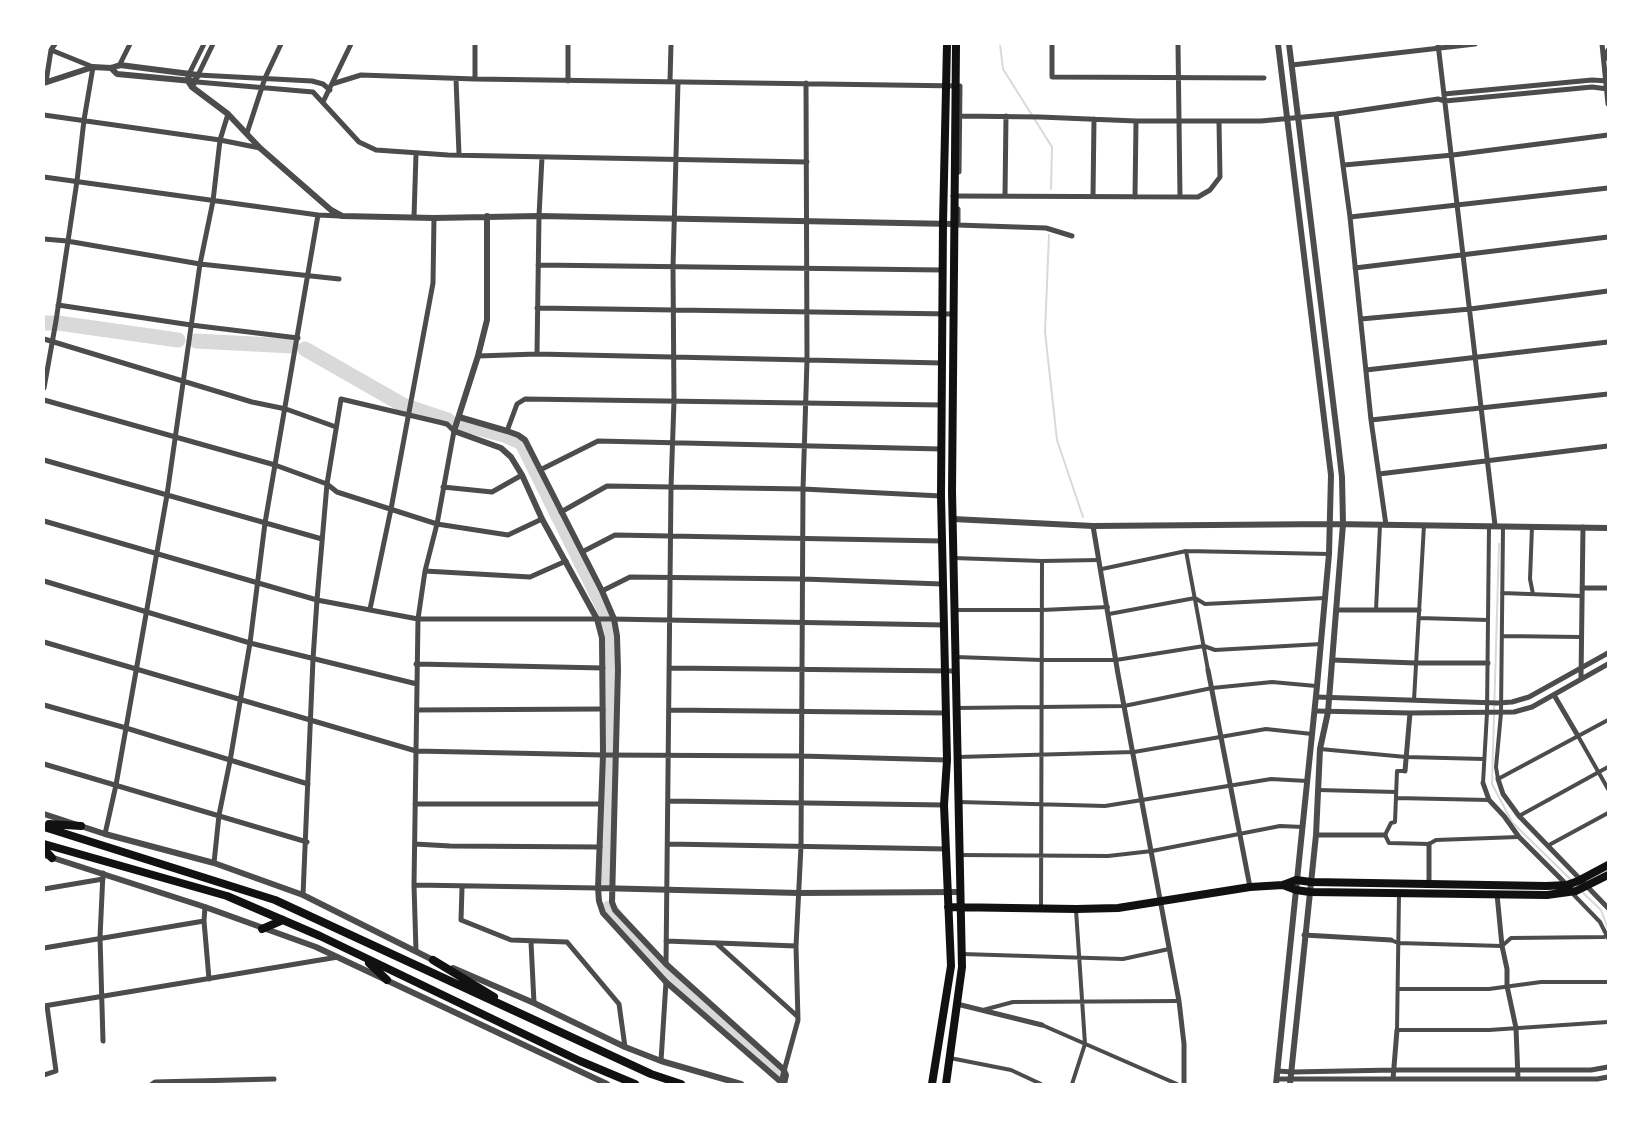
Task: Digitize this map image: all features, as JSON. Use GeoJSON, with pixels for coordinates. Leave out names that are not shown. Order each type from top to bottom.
{"type":"FeatureCollection","features":[{"type":"Feature","properties":{"kind":"highway"},"geometry":{"type":"LineString","coordinates":[[44,825],[81,826]]}},
{"type":"Feature","properties":{"kind":"highway"},"geometry":{"type":"LineString","coordinates":[[44,825],[274,900],[651,1074],[681,1084]]}},
{"type":"Feature","properties":{"kind":"highway"},"geometry":{"type":"LineString","coordinates":[[44,844],[227,896],[283,920],[580,1061],[635,1084]]}},
{"type":"Feature","properties":{"kind":"highway"},"geometry":{"type":"LineString","coordinates":[[44,849],[48,856]]}},
{"type":"Feature","properties":{"kind":"highway"},"geometry":{"type":"LineString","coordinates":[[262,929],[283,920]]}},
{"type":"Feature","properties":{"kind":"highway"},"geometry":{"type":"LineString","coordinates":[[362,957],[387,980]]}},
{"type":"Feature","properties":{"kind":"highway"},"geometry":{"type":"LineString","coordinates":[[433,960],[495,997],[506,1007]]}},
{"type":"Feature","properties":{"kind":"main road"},"geometry":{"type":"LineString","coordinates":[[945,1084],[962,954],[953,558],[952,314],[957,116],[950,86],[947,44]]}},
{"type":"Feature","properties":{"kind":"main road"},"geometry":{"type":"LineString","coordinates":[[932,1084],[951,966],[944,805],[947,760],[941,449],[943,223],[950,86],[956,44]]}},
{"type":"Feature","properties":{"kind":"main road"},"geometry":{"type":"LineString","coordinates":[[948,907],[1118,908],[1250,887],[1283,885],[1296,880],[1577,886],[1608,865]]}},
{"type":"Feature","properties":{"kind":"main road"},"geometry":{"type":"LineString","coordinates":[[1283,885],[1310,892],[1547,895],[1608,875]]}},
{"type":"Feature","properties":{"kind":"street"},"geometry":{"type":"LineString","coordinates":[[55,44],[51,50],[45,83],[93,67]]}},
{"type":"Feature","properties":{"kind":"street"},"geometry":{"type":"LineString","coordinates":[[117,74],[130,44]]}},
{"type":"Feature","properties":{"kind":"street"},"geometry":{"type":"LineString","coordinates":[[193,80],[204,44]]}},
{"type":"Feature","properties":{"kind":"street"},"geometry":{"type":"LineString","coordinates":[[193,80],[213,44]]}},
{"type":"Feature","properties":{"kind":"street"},"geometry":{"type":"LineString","coordinates":[[247,133],[265,78],[280,44]]}},
{"type":"Feature","properties":{"kind":"street"},"geometry":{"type":"LineString","coordinates":[[323,102],[351,44]]}},
{"type":"Feature","properties":{"kind":"street"},"geometry":{"type":"LineString","coordinates":[[475,44],[475,79]]}},
{"type":"Feature","properties":{"kind":"street"},"geometry":{"type":"LineString","coordinates":[[568,44],[568,81]]}},
{"type":"Feature","properties":{"kind":"street"},"geometry":{"type":"LineString","coordinates":[[670,81],[671,44]]}},
{"type":"Feature","properties":{"kind":"street"},"geometry":{"type":"LineString","coordinates":[[1053,44],[1052,77],[1264,78]]}},
{"type":"Feature","properties":{"kind":"street"},"geometry":{"type":"LineString","coordinates":[[1178,44],[1180,197]]}},
{"type":"Feature","properties":{"kind":"street"},"geometry":{"type":"LineString","coordinates":[[1278,44],[1331,475],[1329,554],[1321,645],[1276,1082],[1394,1070],[1591,1070],[1608,1067]]}},
{"type":"Feature","properties":{"kind":"street"},"geometry":{"type":"LineString","coordinates":[[1289,44],[1342,477],[1343,524],[1328,712],[1320,749],[1316,835],[1291,1079]]}},
{"type":"Feature","properties":{"kind":"street"},"geometry":{"type":"LineString","coordinates":[[1292,64],[1439,46],[1475,44]]}},
{"type":"Feature","properties":{"kind":"street"},"geometry":{"type":"LineString","coordinates":[[1602,44],[1608,80],[1608,104]]}},
{"type":"Feature","properties":{"kind":"street"},"geometry":{"type":"LineString","coordinates":[[1304,935],[1391,940],[1398,943],[1502,946],[1511,938],[1604,938],[1608,936],[1549,845],[1519,816],[1503,794],[1498,778],[1494,713],[1489,703],[1488,620],[1492,525],[1488,460],[1439,46]]}},
{"type":"Feature","properties":{"kind":"street"},"geometry":{"type":"LineString","coordinates":[[51,50],[93,67],[111,68],[120,65],[193,80],[265,78],[318,82],[331,87],[361,75],[456,79],[950,86]]}},
{"type":"Feature","properties":{"kind":"street"},"geometry":{"type":"LineString","coordinates":[[1604,61],[1608,50]]}},
{"type":"Feature","properties":{"kind":"street"},"geometry":{"type":"LineString","coordinates":[[44,388],[93,67]]}},
{"type":"Feature","properties":{"kind":"street"},"geometry":{"type":"LineString","coordinates":[[111,68],[117,74],[313,92],[364,146],[376,150],[416,154],[807,162]]}},
{"type":"Feature","properties":{"kind":"street"},"geometry":{"type":"LineString","coordinates":[[456,79],[459,154]]}},
{"type":"Feature","properties":{"kind":"street"},"geometry":{"type":"LineString","coordinates":[[193,80],[261,148],[331,210],[342,216]]}},
{"type":"Feature","properties":{"kind":"street"},"geometry":{"type":"LineString","coordinates":[[1438,99],[1445,94],[1608,80]]}},
{"type":"Feature","properties":{"kind":"street"},"geometry":{"type":"LineString","coordinates":[[666,964],[671,487],[674,443],[673,267],[678,82]]}},
{"type":"Feature","properties":{"kind":"street"},"geometry":{"type":"LineString","coordinates":[[783,1069],[798,1016],[796,946],[801,846],[803,446],[807,360],[806,83]]}},
{"type":"Feature","properties":{"kind":"street"},"geometry":{"type":"LineString","coordinates":[[957,116],[1136,122],[1261,121],[1336,114],[1438,99],[1446,101],[1592,87],[1608,89]]}},
{"type":"Feature","properties":{"kind":"street"},"geometry":{"type":"LineString","coordinates":[[105,834],[116,785],[167,495],[200,264],[213,201],[220,140],[228,114]]}},
{"type":"Feature","properties":{"kind":"street"},"geometry":{"type":"LineString","coordinates":[[1336,114],[1344,165],[1371,420],[1379,474],[1383,525],[1376,610]]}},
{"type":"Feature","properties":{"kind":"street"},"geometry":{"type":"LineString","coordinates":[[44,115],[261,148]]}},
{"type":"Feature","properties":{"kind":"street"},"geometry":{"type":"LineString","coordinates":[[1005,196],[1006,116]]}},
{"type":"Feature","properties":{"kind":"street"},"geometry":{"type":"LineString","coordinates":[[1093,196],[1094,119]]}},
{"type":"Feature","properties":{"kind":"street"},"geometry":{"type":"LineString","coordinates":[[1135,197],[1136,122]]}},
{"type":"Feature","properties":{"kind":"street"},"geometry":{"type":"LineString","coordinates":[[956,196],[1198,196],[1210,190],[1220,177],[1220,122]]}},
{"type":"Feature","properties":{"kind":"street"},"geometry":{"type":"LineString","coordinates":[[1344,165],[1453,155],[1608,135]]}},
{"type":"Feature","properties":{"kind":"street"},"geometry":{"type":"LineString","coordinates":[[414,217],[416,154]]}},
{"type":"Feature","properties":{"kind":"street"},"geometry":{"type":"LineString","coordinates":[[537,354],[538,216],[542,157]]}},
{"type":"Feature","properties":{"kind":"street"},"geometry":{"type":"LineString","coordinates":[[44,177],[318,215],[434,218],[538,216],[943,223],[1046,228],[1072,236]]}},
{"type":"Feature","properties":{"kind":"street"},"geometry":{"type":"LineString","coordinates":[[1350,217],[1608,188]]}},
{"type":"Feature","properties":{"kind":"street"},"geometry":{"type":"LineString","coordinates":[[1297,192],[1307,191]]}},
{"type":"Feature","properties":{"kind":"street"},"geometry":{"type":"LineString","coordinates":[[214,864],[219,815],[250,643],[265,523],[318,215]]}},
{"type":"Feature","properties":{"kind":"street"},"geometry":{"type":"LineString","coordinates":[[416,951],[414,885],[418,619],[425,572],[437,524],[454,431],[487,320],[487,216]]}},
{"type":"Feature","properties":{"kind":"street"},"geometry":{"type":"LineString","coordinates":[[370,609],[391,509],[432,282],[434,218]]}},
{"type":"Feature","properties":{"kind":"street"},"geometry":{"type":"LineString","coordinates":[[1355,268],[1608,237]]}},
{"type":"Feature","properties":{"kind":"street"},"geometry":{"type":"LineString","coordinates":[[44,239],[200,264],[339,279]]}},
{"type":"Feature","properties":{"kind":"street"},"geometry":{"type":"LineString","coordinates":[[538,265],[942,270]]}},
{"type":"Feature","properties":{"kind":"street"},"geometry":{"type":"LineString","coordinates":[[1361,319],[1470,309],[1608,291]]}},
{"type":"Feature","properties":{"kind":"street"},"geometry":{"type":"LineString","coordinates":[[58,305],[298,338]]}},
{"type":"Feature","properties":{"kind":"street"},"geometry":{"type":"LineString","coordinates":[[537,308],[952,314]]}},
{"type":"Feature","properties":{"kind":"street"},"geometry":{"type":"LineString","coordinates":[[1312,311],[1322,309]]}},
{"type":"Feature","properties":{"kind":"street"},"geometry":{"type":"LineString","coordinates":[[44,339],[286,409],[336,427]]}},
{"type":"Feature","properties":{"kind":"street"},"geometry":{"type":"LineString","coordinates":[[1366,370],[1608,342]]}},
{"type":"Feature","properties":{"kind":"street"},"geometry":{"type":"LineString","coordinates":[[478,356],[537,354],[942,363]]}},
{"type":"Feature","properties":{"kind":"street"},"geometry":{"type":"LineString","coordinates":[[1371,420],[1608,394]]}},
{"type":"Feature","properties":{"kind":"street"},"geometry":{"type":"LineString","coordinates":[[303,895],[317,600],[327,484],[341,399],[447,424],[454,431],[501,448],[511,457],[542,519],[600,619],[603,668],[603,755],[598,888],[603,913],[666,982],[781,1084],[786,1075],[783,1069],[666,964],[615,910],[612,902],[612,888],[618,670],[617,636],[612,619],[602,591],[525,441],[507,431],[459,417],[447,424]]}},
{"type":"Feature","properties":{"kind":"street"},"geometry":{"type":"LineString","coordinates":[[507,431],[517,404],[525,399],[942,405]]}},
{"type":"Feature","properties":{"kind":"street"},"geometry":{"type":"LineString","coordinates":[[44,400],[275,465],[327,484],[337,492],[437,524],[508,535],[542,519]]}},
{"type":"Feature","properties":{"kind":"street"},"geometry":{"type":"LineString","coordinates":[[540,470],[598,441],[941,449]]}},
{"type":"Feature","properties":{"kind":"street"},"geometry":{"type":"LineString","coordinates":[[1379,474],[1608,446]]}},
{"type":"Feature","properties":{"kind":"street"},"geometry":{"type":"LineString","coordinates":[[44,460],[322,539]]}},
{"type":"Feature","properties":{"kind":"street"},"geometry":{"type":"LineString","coordinates":[[443,487],[492,492],[522,475]]}},
{"type":"Feature","properties":{"kind":"street"},"geometry":{"type":"LineString","coordinates":[[561,512],[608,486],[803,489],[941,496]]}},
{"type":"Feature","properties":{"kind":"street"},"geometry":{"type":"LineString","coordinates":[[953,519],[1093,526],[1343,524],[1608,528]]}},
{"type":"Feature","properties":{"kind":"street"},"geometry":{"type":"LineString","coordinates":[[44,520],[317,600],[418,619],[802,621],[944,625]]}},
{"type":"Feature","properties":{"kind":"street"},"geometry":{"type":"LineString","coordinates":[[1414,700],[1424,525]]}},
{"type":"Feature","properties":{"kind":"street"},"geometry":{"type":"LineString","coordinates":[[1093,526],[1179,1001],[1184,1044],[1184,1084]]}},
{"type":"Feature","properties":{"kind":"street"},"geometry":{"type":"LineString","coordinates":[[1503,526],[1499,703],[1494,713],[1484,759],[1483,783],[1489,800],[1519,837],[1577,886],[1608,908]]}},
{"type":"Feature","properties":{"kind":"street"},"geometry":{"type":"LineString","coordinates":[[1532,526],[1530,579],[1533,594]]}},
{"type":"Feature","properties":{"kind":"street"},"geometry":{"type":"LineString","coordinates":[[1581,679],[1583,527]]}},
{"type":"Feature","properties":{"kind":"street"},"geometry":{"type":"LineString","coordinates":[[582,552],[615,535],[942,541]]}},
{"type":"Feature","properties":{"kind":"street"},"geometry":{"type":"LineString","coordinates":[[1102,569],[1186,551],[1329,554]]}},
{"type":"Feature","properties":{"kind":"street"},"geometry":{"type":"LineString","coordinates":[[1186,551],[1250,887]]}},
{"type":"Feature","properties":{"kind":"street"},"geometry":{"type":"LineString","coordinates":[[953,558],[1099,560]]}},
{"type":"Feature","properties":{"kind":"street"},"geometry":{"type":"LineString","coordinates":[[425,572],[530,577],[566,561]]}},
{"type":"Feature","properties":{"kind":"street"},"geometry":{"type":"LineString","coordinates":[[1041,909],[1042,561]]}},
{"type":"Feature","properties":{"kind":"street"},"geometry":{"type":"LineString","coordinates":[[602,591],[630,577],[803,579],[942,584]]}},
{"type":"Feature","properties":{"kind":"street"},"geometry":{"type":"LineString","coordinates":[[44,581],[250,643],[417,684]]}},
{"type":"Feature","properties":{"kind":"street"},"geometry":{"type":"LineString","coordinates":[[1582,588],[1608,588]]}},
{"type":"Feature","properties":{"kind":"street"},"geometry":{"type":"LineString","coordinates":[[1502,593],[1582,596]]}},
{"type":"Feature","properties":{"kind":"street"},"geometry":{"type":"LineString","coordinates":[[1109,614],[1195,598],[1205,604],[1325,598]]}},
{"type":"Feature","properties":{"kind":"street"},"geometry":{"type":"LineString","coordinates":[[954,610],[1108,607]]}},
{"type":"Feature","properties":{"kind":"street"},"geometry":{"type":"LineString","coordinates":[[1336,610],[1419,610]]}},
{"type":"Feature","properties":{"kind":"street"},"geometry":{"type":"LineString","coordinates":[[1419,618],[1488,620]]}},
{"type":"Feature","properties":{"kind":"street"},"geometry":{"type":"LineString","coordinates":[[1502,636],[1581,637]]}},
{"type":"Feature","properties":{"kind":"street"},"geometry":{"type":"LineString","coordinates":[[44,642],[416,751],[947,760]]}},
{"type":"Feature","properties":{"kind":"street"},"geometry":{"type":"LineString","coordinates":[[955,657],[1116,660],[1204,646],[1215,650],[1321,645]]}},
{"type":"Feature","properties":{"kind":"street"},"geometry":{"type":"LineString","coordinates":[[1316,697],[1499,703],[1529,697],[1608,653]]}},
{"type":"Feature","properties":{"kind":"street"},"geometry":{"type":"LineString","coordinates":[[1332,660],[1488,663]]}},
{"type":"Feature","properties":{"kind":"street"},"geometry":{"type":"LineString","coordinates":[[416,664],[603,668]]}},
{"type":"Feature","properties":{"kind":"street"},"geometry":{"type":"LineString","coordinates":[[1315,711],[1494,713],[1532,707],[1608,664]]}},
{"type":"Feature","properties":{"kind":"street"},"geometry":{"type":"LineString","coordinates":[[670,668],[955,671]]}},
{"type":"Feature","properties":{"kind":"street"},"geometry":{"type":"LineString","coordinates":[[956,708],[1124,706],[1212,688],[1272,682],[1317,686]]}},
{"type":"Feature","properties":{"kind":"street"},"geometry":{"type":"LineString","coordinates":[[1554,695],[1608,789]]}},
{"type":"Feature","properties":{"kind":"street"},"geometry":{"type":"LineString","coordinates":[[44,705],[308,784]]}},
{"type":"Feature","properties":{"kind":"street"},"geometry":{"type":"LineString","coordinates":[[417,710],[603,709]]}},
{"type":"Feature","properties":{"kind":"street"},"geometry":{"type":"LineString","coordinates":[[669,710],[946,713]]}},
{"type":"Feature","properties":{"kind":"street"},"geometry":{"type":"LineString","coordinates":[[1410,713],[1405,771],[1397,771],[1395,822],[1390,823],[1385,835],[1389,843],[1429,844],[1436,840],[1519,837]]}},
{"type":"Feature","properties":{"kind":"street"},"geometry":{"type":"LineString","coordinates":[[1498,778],[1608,720]]}},
{"type":"Feature","properties":{"kind":"street"},"geometry":{"type":"LineString","coordinates":[[957,757],[1134,752],[1266,729],[1312,734]]}},
{"type":"Feature","properties":{"kind":"street"},"geometry":{"type":"LineString","coordinates":[[1320,749],[1406,757],[1484,759]]}},
{"type":"Feature","properties":{"kind":"street"},"geometry":{"type":"LineString","coordinates":[[44,764],[307,842]]}},
{"type":"Feature","properties":{"kind":"street"},"geometry":{"type":"LineString","coordinates":[[1519,816],[1608,767]]}},
{"type":"Feature","properties":{"kind":"street"},"geometry":{"type":"LineString","coordinates":[[958,802],[1105,806],[1272,778],[1307,781]]}},
{"type":"Feature","properties":{"kind":"street"},"geometry":{"type":"LineString","coordinates":[[1317,790],[1396,792]]}},
{"type":"Feature","properties":{"kind":"street"},"geometry":{"type":"LineString","coordinates":[[1396,798],[1489,800]]}},
{"type":"Feature","properties":{"kind":"street"},"geometry":{"type":"LineString","coordinates":[[669,801],[944,805]]}},
{"type":"Feature","properties":{"kind":"street"},"geometry":{"type":"LineString","coordinates":[[415,804],[601,804]]}},
{"type":"Feature","properties":{"kind":"street"},"geometry":{"type":"LineString","coordinates":[[1549,845],[1608,813]]}},
{"type":"Feature","properties":{"kind":"street"},"geometry":{"type":"LineString","coordinates":[[44,814],[105,834],[214,864],[303,895],[433,960],[534,1002],[625,1047],[661,1061],[741,1084]]}},
{"type":"Feature","properties":{"kind":"street"},"geometry":{"type":"LineString","coordinates":[[959,855],[1108,856],[1280,826],[1303,827]]}},
{"type":"Feature","properties":{"kind":"street"},"geometry":{"type":"LineString","coordinates":[[1316,835],[1385,835]]}},
{"type":"Feature","properties":{"kind":"street"},"geometry":{"type":"LineString","coordinates":[[415,844],[600,847]]}},
{"type":"Feature","properties":{"kind":"street"},"geometry":{"type":"LineString","coordinates":[[668,844],[947,849]]}},
{"type":"Feature","properties":{"kind":"street"},"geometry":{"type":"LineString","coordinates":[[1429,844],[1429,884]]}},
{"type":"Feature","properties":{"kind":"street"},"geometry":{"type":"LineString","coordinates":[[48,856],[103,876],[204,907],[316,947],[607,1084]]}},
{"type":"Feature","properties":{"kind":"street"},"geometry":{"type":"LineString","coordinates":[[44,889],[103,876]]}},
{"type":"Feature","properties":{"kind":"street"},"geometry":{"type":"LineString","coordinates":[[103,876],[100,937],[103,1041]]}},
{"type":"Feature","properties":{"kind":"street"},"geometry":{"type":"LineString","coordinates":[[414,885],[462,888],[612,888],[799,893],[960,892]]}},
{"type":"Feature","properties":{"kind":"street"},"geometry":{"type":"LineString","coordinates":[[462,888],[461,920],[511,940],[567,942],[619,1004],[625,1047]]}},
{"type":"Feature","properties":{"kind":"street"},"geometry":{"type":"LineString","coordinates":[[1394,1079],[1398,989],[1398,894]]}},
{"type":"Feature","properties":{"kind":"street"},"geometry":{"type":"LineString","coordinates":[[1497,894],[1507,986],[1516,1028],[1518,1079]]}},
{"type":"Feature","properties":{"kind":"street"},"geometry":{"type":"LineString","coordinates":[[204,907],[209,979]]}},
{"type":"Feature","properties":{"kind":"street"},"geometry":{"type":"LineString","coordinates":[[1072,1084],[1085,1044],[1076,909]]}},
{"type":"Feature","properties":{"kind":"street"},"geometry":{"type":"LineString","coordinates":[[44,948],[204,921]]}},
{"type":"Feature","properties":{"kind":"street"},"geometry":{"type":"LineString","coordinates":[[666,941],[796,946]]}},
{"type":"Feature","properties":{"kind":"street"},"geometry":{"type":"LineString","coordinates":[[531,942],[534,1002]]}},
{"type":"Feature","properties":{"kind":"street"},"geometry":{"type":"LineString","coordinates":[[716,943],[798,1016]]}},
{"type":"Feature","properties":{"kind":"street"},"geometry":{"type":"LineString","coordinates":[[962,954],[1123,958],[1168,949]]}},
{"type":"Feature","properties":{"kind":"street"},"geometry":{"type":"LineString","coordinates":[[44,1075],[56,1071],[45,1006],[338,957]]}},
{"type":"Feature","properties":{"kind":"street"},"geometry":{"type":"LineString","coordinates":[[661,1061],[666,982]]}},
{"type":"Feature","properties":{"kind":"street"},"geometry":{"type":"LineString","coordinates":[[1398,989],[1489,989],[1541,982],[1608,982]]}},
{"type":"Feature","properties":{"kind":"street"},"geometry":{"type":"LineString","coordinates":[[982,1010],[1013,1002],[1179,1001]]}},
{"type":"Feature","properties":{"kind":"street"},"geometry":{"type":"LineString","coordinates":[[957,1004],[1041,1025],[1177,1084]]}},
{"type":"Feature","properties":{"kind":"street"},"geometry":{"type":"LineString","coordinates":[[1397,1030],[1489,1030],[1608,1022]]}},
{"type":"Feature","properties":{"kind":"street"},"geometry":{"type":"LineString","coordinates":[[949,1058],[1011,1070],[1041,1084]]}},
{"type":"Feature","properties":{"kind":"street"},"geometry":{"type":"LineString","coordinates":[[1278,1071],[1291,1079],[1465,1082],[1608,1077]]}},
{"type":"Feature","properties":{"kind":"street"},"geometry":{"type":"LineString","coordinates":[[152,1084],[155,1082],[274,1079]]}},
{"type":"Feature","properties":{"kind":"waterway"},"geometry":{"type":"LineString","coordinates":[[1000,44],[1003,69],[1052,147],[1051,189]]}},
{"type":"Feature","properties":{"kind":"waterway"},"geometry":{"type":"LineString","coordinates":[[1049,235],[1045,332],[1057,440],[1083,517]]}},
{"type":"Feature","properties":{"kind":"waterway"},"geometry":{"type":"LineString","coordinates":[[44,323],[178,340]]}},
{"type":"Feature","properties":{"kind":"waterway"},"geometry":{"type":"LineString","coordinates":[[196,341],[292,346]]}},
{"type":"Feature","properties":{"kind":"waterway"},"geometry":{"type":"LineString","coordinates":[[305,349],[403,405],[448,420]]}},
{"type":"Feature","properties":{"kind":"waterway"},"geometry":{"type":"LineString","coordinates":[[459,423],[504,435],[522,443],[606,613],[611,631],[609,753]]}},
{"type":"Feature","properties":{"kind":"waterway"},"geometry":{"type":"LineString","coordinates":[[1499,544],[1492,784],[1512,822],[1571,880]]}},
{"type":"Feature","properties":{"kind":"waterway"},"geometry":{"type":"LineString","coordinates":[[605,882],[609,763]]}},
{"type":"Feature","properties":{"kind":"waterway"},"geometry":{"type":"LineString","coordinates":[[1581,891],[1601,910],[1608,929]]}},
{"type":"Feature","properties":{"kind":"waterway"},"geometry":{"type":"LineString","coordinates":[[609,908],[664,973],[781,1073]]}}]}
